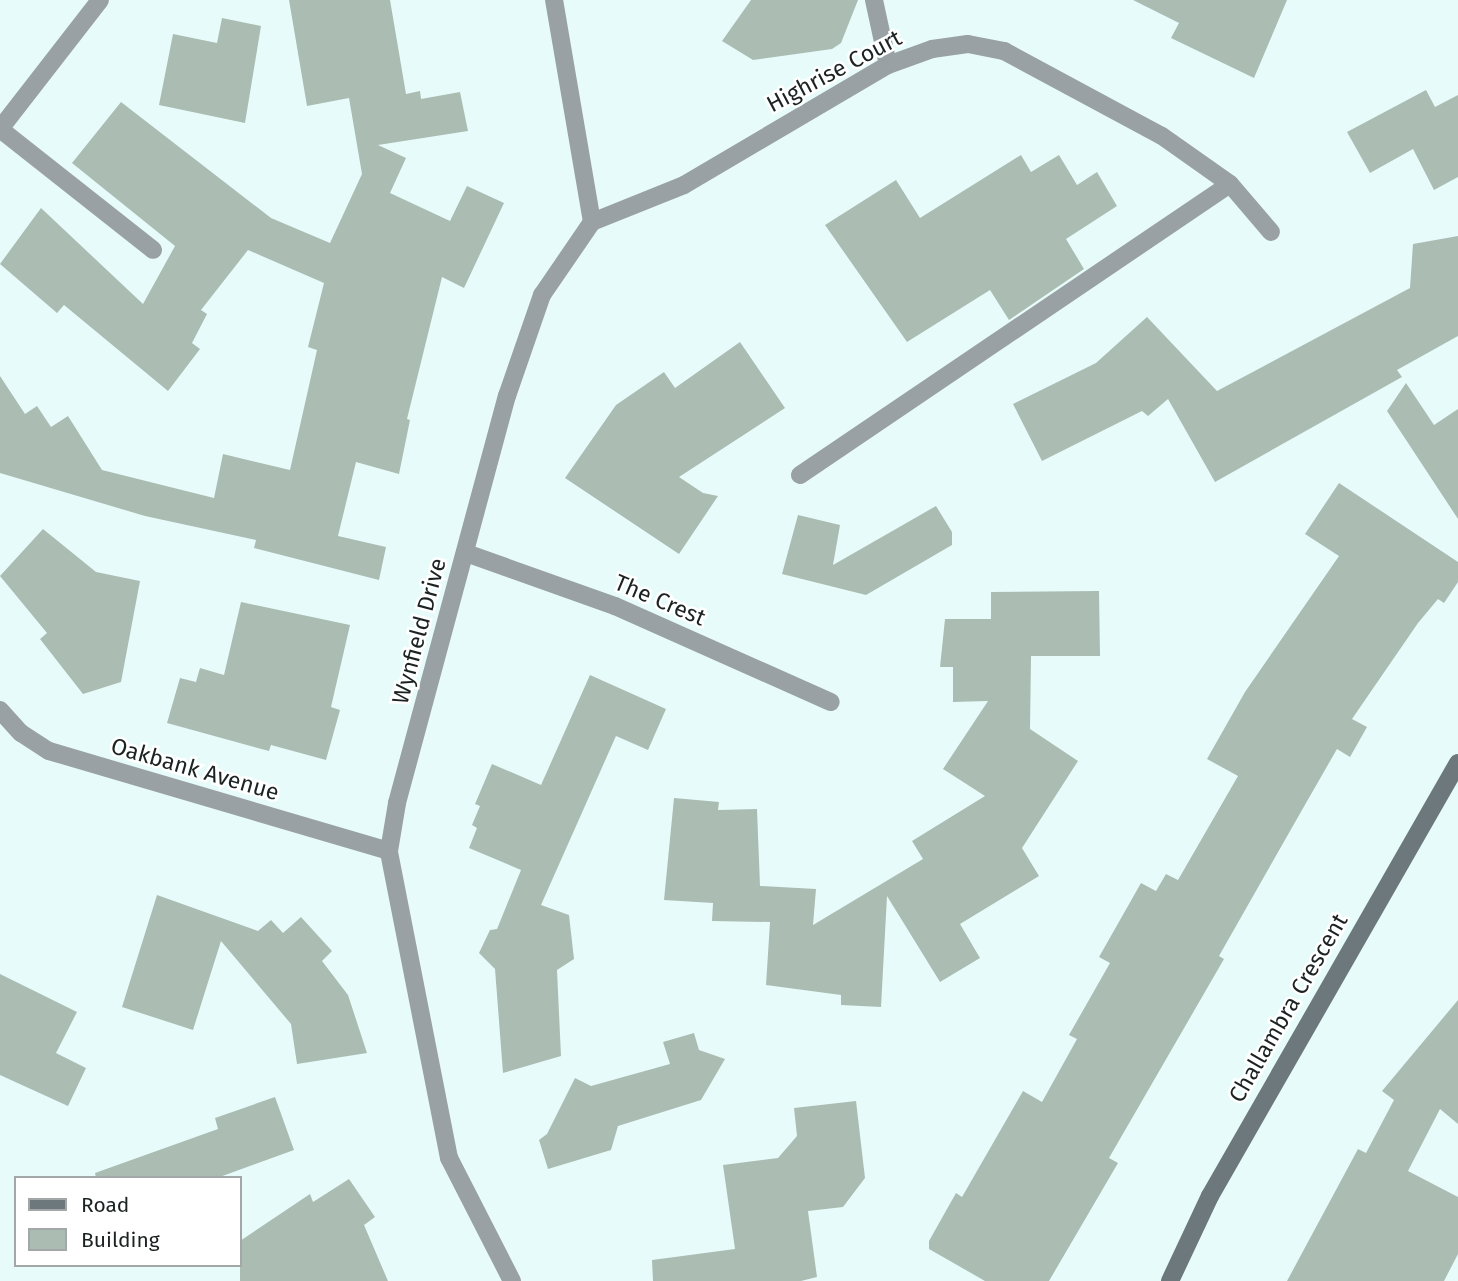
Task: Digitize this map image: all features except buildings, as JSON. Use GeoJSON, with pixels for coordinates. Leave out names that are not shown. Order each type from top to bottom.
{"type":"FeatureCollection","features":[{"type":"Feature","properties":{"kind":"street"},"geometry":{"type":"LineString","coordinates":[[100,0],[0,130],[153,250]]}},
{"type":"Feature","properties":{"kind":"street"},"geometry":{"type":"LineString","coordinates":[[554,0],[592,222]]}},
{"type":"Feature","properties":{"kind":"street"},"geometry":{"type":"LineString","coordinates":[[874,0],[888,65]]}},
{"type":"Feature","properties":{"kind":"street","name":"Highrise Court"},"geometry":{"type":"LineString","coordinates":[[592,222],[684,185],[888,65],[932,49],[968,44],[1004,51],[1162,136],[1230,184],[1271,232]]}},
{"type":"Feature","properties":{"kind":"street"},"geometry":{"type":"LineString","coordinates":[[800,475],[1230,184]]}},
{"type":"Feature","properties":{"kind":"street","name":"Wynfield Drive"},"geometry":{"type":"LineString","coordinates":[[512,1281],[449,1158],[389,851],[397,803],[507,396],[542,295],[592,222]]}},
{"type":"Feature","properties":{"kind":"street","name":"The Crest"},"geometry":{"type":"LineString","coordinates":[[466,553],[615,606],[831,702]]}},
{"type":"Feature","properties":{"kind":"street","name":"Oakbank Avenue"},"geometry":{"type":"LineString","coordinates":[[0,710],[21,733],[48,751],[389,851]]}},
{"type":"Feature","properties":{"kind":"street","name":"Challambra Crescent"},"geometry":{"type":"LineString","coordinates":[[1170,1281],[1210,1196],[1458,763]]}}]}
